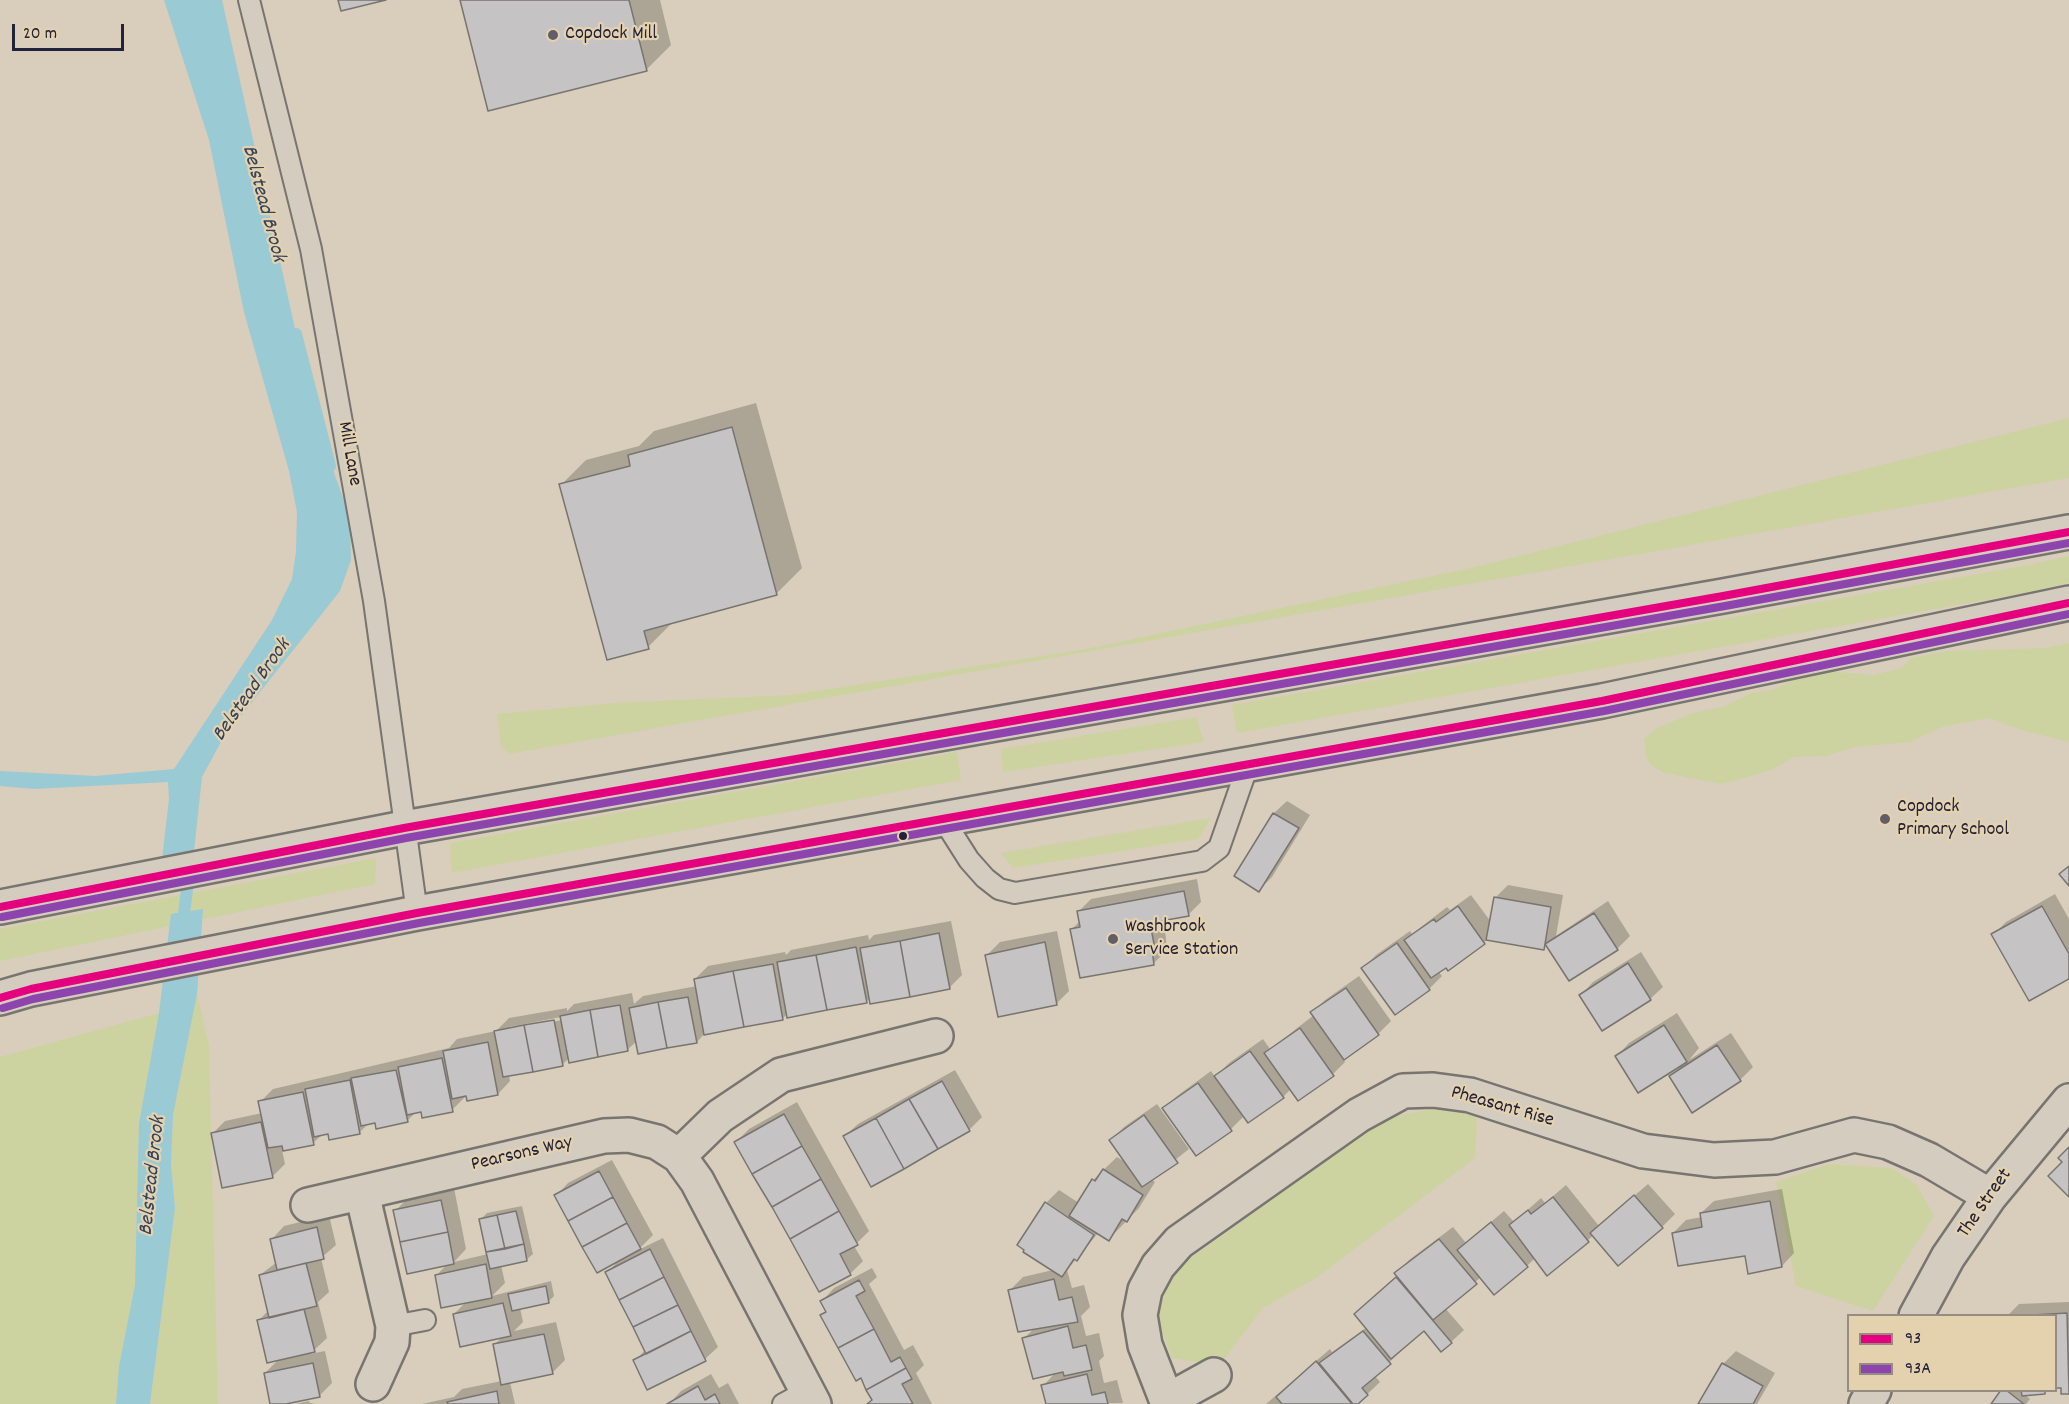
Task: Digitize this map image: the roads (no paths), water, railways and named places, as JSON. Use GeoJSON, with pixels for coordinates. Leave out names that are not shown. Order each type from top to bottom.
{"type":"FeatureCollection","features":[{"type":"Feature","properties":{"kind":"street"},"geometry":{"type":"LineString","coordinates":[[0,907],[404,828],[1677,605],[2069,532]]}},
{"type":"Feature","properties":{"kind":"street"},"geometry":{"type":"LineString","coordinates":[[0,998],[417,913],[1602,700],[2069,603]]}},
{"type":"Feature","properties":{"kind":"street"},"geometry":{"type":"LineString","coordinates":[[679,1156],[720,1116],[781,1075],[936,1036]]}},
{"type":"Feature","properties":{"kind":"street","name":"Pheasant Rise"},"geometry":{"type":"LineString","coordinates":[[1214,1375],[1167,1402],[1145,1345],[1140,1316],[1145,1290],[1158,1266],[1179,1242],[1359,1115],[1403,1091],[1433,1090],[1470,1095],[1643,1150],[1714,1160],[1775,1156],[1854,1135],[1888,1142],[1929,1160],[1990,1196]]}},
{"type":"Feature","properties":{"kind":"street","name":"The Street"},"geometry":{"type":"LineString","coordinates":[[1917,1314],[1948,1257],[1990,1196],[2069,1101]]}},
{"type":"Feature","properties":{"kind":"street","name":"Pearsons Way"},"geometry":{"type":"LineString","coordinates":[[308,1205],[604,1136],[640,1137],[657,1142],[679,1156],[697,1181],[801,1400]]}},
{"type":"Feature","properties":{"kind":"street"},"geometry":{"type":"LineString","coordinates":[[362,1193],[393,1326],[389,1350],[372,1384]]}},
{"type":"Feature","properties":{"kind":"lane","name":"Mill Lane"},"geometry":{"type":"LineString","coordinates":[[249,0],[311,249],[374,601],[417,913]]}},
{"type":"Feature","properties":{"kind":"lane"},"geometry":{"type":"LineString","coordinates":[[943,819],[974,866],[999,889],[1015,893],[1202,861],[1220,848],[1248,765]]}},
{"type":"Feature","properties":{"kind":"lane"},"geometry":{"type":"LineString","coordinates":[[393,1326],[425,1320]]}},
{"type":"Feature","properties":{"kind":"water"},"geometry":{"type":"Polygon","coordinates":[[[164,0],[222,0],[316,423],[350,517],[351,560],[340,591],[222,740],[202,777],[190,888],[158,894],[169,799],[168,782],[34,789],[0,786],[0,771],[95,776],[174,769],[272,620],[292,579],[296,552],[297,512],[289,471],[244,312],[209,140],[164,0]]]}},
{"type":"Feature","properties":{"kind":"water"},"geometry":{"type":"Polygon","coordinates":[[[203,909],[197,994],[173,1115],[171,1164],[175,1208],[150,1404],[116,1404],[119,1366],[135,1285],[139,1123],[159,1013],[171,914],[203,909]]]}},
{"type":"Feature","properties":{"kind":"waterway","name":"Belstead Brook"},"geometry":{"type":"LineString","coordinates":[[296,334],[330,466]]}},
{"type":"Feature","properties":{"kind":"waterway","name":"Belstead Brook"},"geometry":{"type":"LineString","coordinates":[[182,929],[189,874]]}},
{"type":"Feature","properties":{"kind":"place","name":"Copdock Mill"},"geometry":{"type":"Point","coordinates":[553,35]}},
{"type":"Feature","properties":{"kind":"place","name":"Copdock Primary School"},"geometry":{"type":"Point","coordinates":[1885,819]}},
{"type":"Feature","properties":{"kind":"place","name":"Washbrook Service Station"},"geometry":{"type":"Point","coordinates":[1113,939]}}]}
